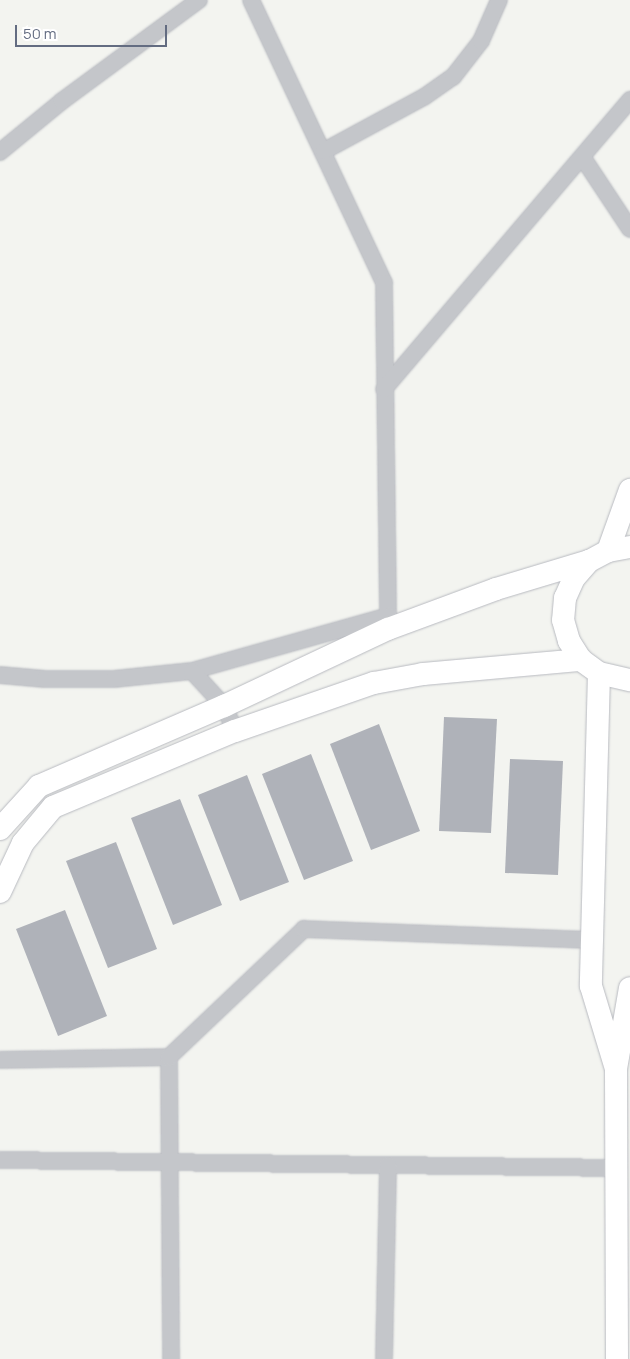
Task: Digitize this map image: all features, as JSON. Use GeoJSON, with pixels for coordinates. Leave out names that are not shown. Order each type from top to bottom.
{"type":"FeatureCollection","features":[{"type":"Feature","properties":{"kind":"main road"},"geometry":{"type":"LineString","coordinates":[[630,490],[609,553],[574,578],[565,605],[564,620],[569,641],[581,660],[599,673],[630,680]]}},
{"type":"Feature","properties":{"kind":"main road"},"geometry":{"type":"LineString","coordinates":[[0,829],[39,786],[224,706],[388,622],[609,553]]}},
{"type":"Feature","properties":{"kind":"main road"},"geometry":{"type":"LineString","coordinates":[[0,892],[22,843],[53,807],[235,731],[374,683],[423,674],[581,660]]}},
{"type":"Feature","properties":{"kind":"main road"},"geometry":{"type":"LineString","coordinates":[[599,673],[600,728],[590,940],[591,986],[616,1069]]}},
{"type":"Feature","properties":{"kind":"main road"},"geometry":{"type":"LineString","coordinates":[[617,1359],[616,1069],[630,988]]}},
{"type":"Feature","properties":{"kind":"street"},"geometry":{"type":"LineString","coordinates":[[0,152],[62,101],[200,0]]}},
{"type":"Feature","properties":{"kind":"street"},"geometry":{"type":"LineString","coordinates":[[0,675],[45,680],[114,679],[192,671],[388,622],[384,284],[324,151],[252,0]]}},
{"type":"Feature","properties":{"kind":"street"},"geometry":{"type":"LineString","coordinates":[[324,151],[424,97],[453,77],[481,41],[498,0]]}},
{"type":"Feature","properties":{"kind":"street"},"geometry":{"type":"LineString","coordinates":[[384,389],[583,158],[630,100]]}},
{"type":"Feature","properties":{"kind":"street"},"geometry":{"type":"LineString","coordinates":[[583,158],[630,229]]}},
{"type":"Feature","properties":{"kind":"street"},"geometry":{"type":"LineString","coordinates":[[192,671],[224,706],[235,731]]}},
{"type":"Feature","properties":{"kind":"street"},"geometry":{"type":"LineString","coordinates":[[0,1060],[169,1058],[304,929],[590,940]]}},
{"type":"Feature","properties":{"kind":"street"},"geometry":{"type":"LineString","coordinates":[[169,1058],[170,1359]]}},
{"type":"Feature","properties":{"kind":"street"},"geometry":{"type":"LineString","coordinates":[[0,1160],[616,1168]]}},
{"type":"Feature","properties":{"kind":"street"},"geometry":{"type":"LineString","coordinates":[[384,1359],[388,1165]]}},
{"type":"Feature","properties":{"kind":"building"},"geometry":{"type":"Polygon","coordinates":[[[444,717],[497,719],[491,833],[439,831],[444,717]]]}},
{"type":"Feature","properties":{"kind":"building"},"geometry":{"type":"Polygon","coordinates":[[[379,724],[420,831],[371,850],[330,744],[379,724]]]}},
{"type":"Feature","properties":{"kind":"building"},"geometry":{"type":"Polygon","coordinates":[[[311,754],[353,861],[304,880],[262,774],[311,754]]]}},
{"type":"Feature","properties":{"kind":"building"},"geometry":{"type":"Polygon","coordinates":[[[510,759],[563,761],[558,875],[505,873],[510,759]]]}},
{"type":"Feature","properties":{"kind":"building"},"geometry":{"type":"Polygon","coordinates":[[[247,775],[289,882],[240,901],[198,795],[247,775]]]}},
{"type":"Feature","properties":{"kind":"building"},"geometry":{"type":"Polygon","coordinates":[[[180,799],[222,905],[173,925],[131,818],[180,799]]]}},
{"type":"Feature","properties":{"kind":"building"},"geometry":{"type":"Polygon","coordinates":[[[116,842],[157,949],[108,968],[66,861],[116,842]]]}},
{"type":"Feature","properties":{"kind":"building"},"geometry":{"type":"Polygon","coordinates":[[[65,910],[107,1016],[58,1036],[16,929],[65,910]]]}}]}
